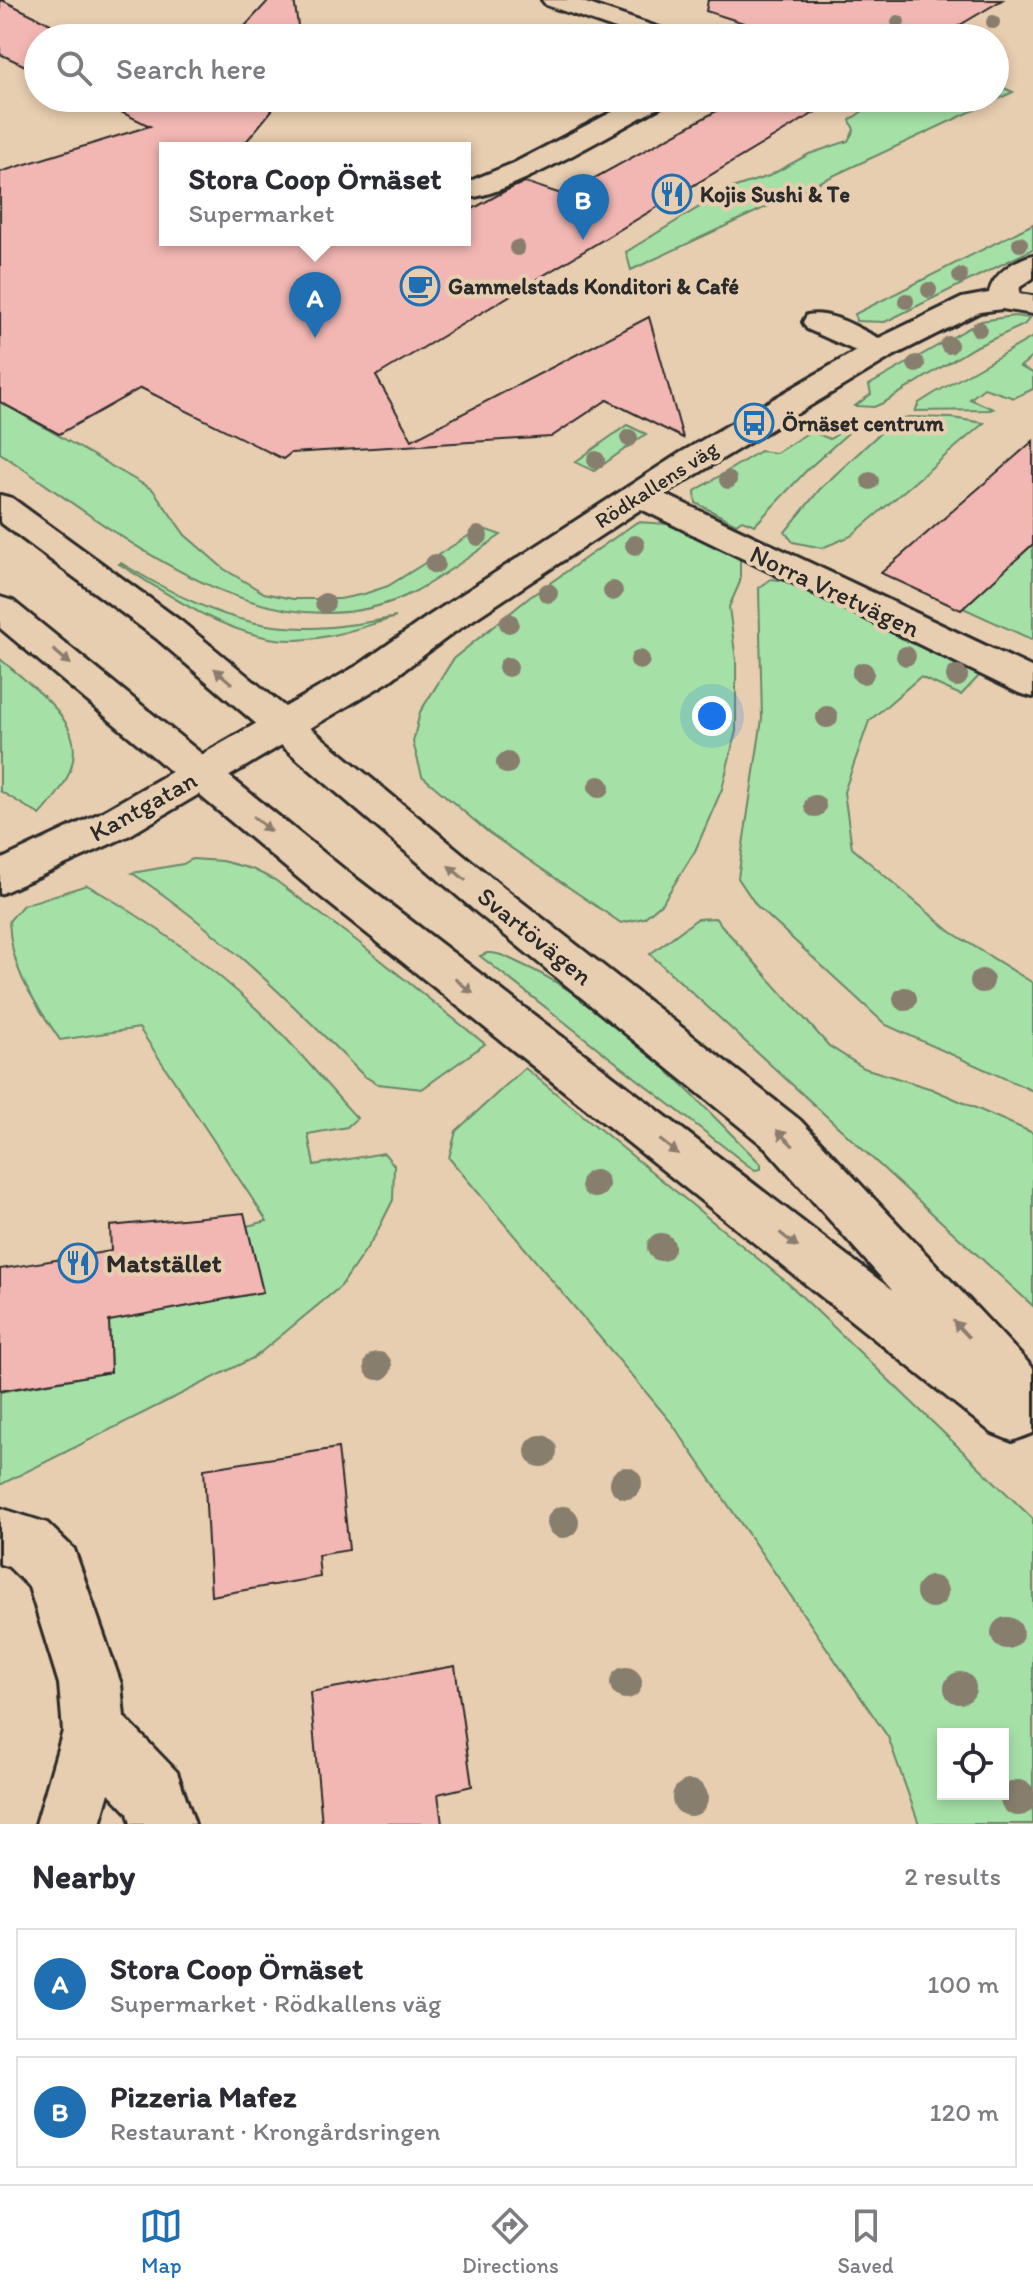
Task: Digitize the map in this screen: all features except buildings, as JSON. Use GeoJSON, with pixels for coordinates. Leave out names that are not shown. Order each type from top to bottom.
{"type":"FeatureCollection","features":[{"type":"Feature","properties":{"kind":"main road"},"geometry":{"type":"LineString","coordinates":[[554,0],[625,24]]}},
{"type":"Feature","properties":{"kind":"main road"},"geometry":{"type":"LineString","coordinates":[[471,190],[524,169],[632,112]]}},
{"type":"Feature","properties":{"kind":"main road","name":"Rödkallens väg"},"geometry":{"type":"LineString","coordinates":[[282,727],[374,673],[440,625],[692,460],[880,350],[973,304],[1018,302],[1006,283],[1033,264]]}},
{"type":"Feature","properties":{"kind":"main road"},"geometry":{"type":"LineString","coordinates":[[818,322],[880,350]]}},
{"type":"Feature","properties":{"kind":"main road","name":"Norra Vretvägen"},"geometry":{"type":"LineString","coordinates":[[639,495],[1033,684]]}},
{"type":"Feature","properties":{"kind":"main road","name":"Svartövägen"},"geometry":{"type":"LineString","coordinates":[[0,505],[169,630],[489,899],[783,1134],[1033,1407]]}},
{"type":"Feature","properties":{"kind":"main road"},"geometry":{"type":"LineString","coordinates":[[0,609],[330,881],[1033,1431]]}},
{"type":"Feature","properties":{"kind":"main road","name":"Kantgatan"},"geometry":{"type":"LineString","coordinates":[[0,878],[115,824],[282,727]]}},
{"type":"Feature","properties":{"kind":"main road"},"geometry":{"type":"LineString","coordinates":[[0,1536],[26,1543],[53,1570],[90,1684],[94,1731],[68,1824]]}},
{"type":"Feature","properties":{"kind":"main road"},"geometry":{"type":"LineString","coordinates":[[94,1731],[154,1795],[163,1824]]}},
{"type":"Feature","properties":{"kind":"green space"},"geometry":{"type":"Polygon","coordinates":[[[861,112],[970,112],[631,270],[626,252],[729,189],[769,176],[809,154],[848,141],[854,130],[850,120],[861,112]]]}},
{"type":"Feature","properties":{"kind":"green space"},"geometry":{"type":"Polygon","coordinates":[[[1033,224],[1033,249],[885,322],[856,321],[855,314],[1033,224]]]}},
{"type":"Feature","properties":{"kind":"green space"},"geometry":{"type":"Polygon","coordinates":[[[1014,316],[1030,318],[1024,325],[973,348],[883,403],[874,407],[855,406],[871,394],[869,385],[981,321],[1014,316]]]}},
{"type":"Feature","properties":{"kind":"green space"},"geometry":{"type":"Polygon","coordinates":[[[1033,337],[1033,356],[1020,367],[1033,373],[1033,389],[1014,398],[984,388],[970,399],[993,409],[990,410],[915,411],[919,403],[933,394],[1033,337]]]}},
{"type":"Feature","properties":{"kind":"green space"},"geometry":{"type":"Polygon","coordinates":[[[0,402],[153,490],[185,535],[224,569],[264,593],[293,599],[340,599],[364,594],[388,586],[481,528],[501,535],[414,592],[359,610],[304,612],[249,601],[195,579],[143,550],[0,453],[0,402]]]}},
{"type":"Feature","properties":{"kind":"green space"},"geometry":{"type":"Polygon","coordinates":[[[909,417],[952,418],[984,423],[851,536],[822,548],[793,542],[785,532],[820,489],[894,420],[909,417]]]}},
{"type":"Feature","properties":{"kind":"green space"},"geometry":{"type":"Polygon","coordinates":[[[627,425],[646,434],[594,471],[575,462],[627,425]]]}},
{"type":"Feature","properties":{"kind":"green space"},"geometry":{"type":"Polygon","coordinates":[[[850,425],[848,433],[807,470],[755,525],[742,520],[736,524],[696,503],[695,491],[760,451],[776,453],[811,431],[830,439],[850,425]]]}},
{"type":"Feature","properties":{"kind":"green space"},"geometry":{"type":"Polygon","coordinates":[[[637,522],[668,524],[740,558],[740,582],[729,607],[736,661],[736,731],[722,789],[695,851],[663,902],[644,918],[621,923],[489,833],[422,776],[413,742],[420,712],[454,658],[530,597],[637,522]]]}},
{"type":"Feature","properties":{"kind":"green space"},"geometry":{"type":"Polygon","coordinates":[[[1033,544],[1033,640],[963,608],[1033,544]]]}},
{"type":"Feature","properties":{"kind":"green space"},"geometry":{"type":"Polygon","coordinates":[[[121,563],[190,601],[252,622],[318,628],[396,617],[317,638],[269,638],[229,626],[191,608],[121,563]]]}},
{"type":"Feature","properties":{"kind":"green space"},"geometry":{"type":"Polygon","coordinates":[[[771,579],[788,581],[980,675],[961,695],[920,677],[869,721],[844,792],[852,848],[951,932],[1033,983],[1033,1091],[886,1025],[756,905],[738,878],[762,719],[759,588],[771,579]]]}},
{"type":"Feature","properties":{"kind":"green space"},"geometry":{"type":"Polygon","coordinates":[[[0,659],[58,711],[69,728],[74,747],[71,767],[61,789],[40,815],[0,791],[0,659]]]}},
{"type":"Feature","properties":{"kind":"green space"},"geometry":{"type":"Polygon","coordinates":[[[192,859],[222,861],[252,869],[275,880],[485,1044],[422,1089],[378,1084],[364,1076],[224,943],[132,873],[183,864],[192,859]]]}},
{"type":"Feature","properties":{"kind":"green space"},"geometry":{"type":"Polygon","coordinates":[[[87,885],[178,944],[274,1025],[357,1118],[347,1127],[308,1134],[314,1165],[384,1153],[394,1165],[393,1200],[375,1236],[341,1286],[255,1357],[0,1485],[0,1392],[111,1372],[109,1321],[263,1292],[247,1226],[267,1221],[139,1028],[60,1040],[25,984],[14,955],[9,921],[23,905],[87,885]]]}},
{"type":"Feature","properties":{"kind":"green space"},"geometry":{"type":"Polygon","coordinates":[[[715,918],[829,1046],[864,1068],[932,1089],[1033,1133],[1033,1306],[650,954],[697,919],[715,918]]]}},
{"type":"Feature","properties":{"kind":"green space"},"geometry":{"type":"Polygon","coordinates":[[[487,953],[504,956],[556,982],[619,1027],[706,1108],[761,1164],[761,1169],[755,1170],[746,1164],[480,956],[487,953]]]}},
{"type":"Feature","properties":{"kind":"green space"},"geometry":{"type":"Polygon","coordinates":[[[525,1068],[790,1285],[1033,1519],[1033,1824],[919,1824],[888,1737],[671,1422],[449,1158],[456,1131],[525,1068]]]}},
{"type":"Feature","properties":{"kind":"place","name":"Kojis Sushi & Te"},"geometry":{"type":"Point","coordinates":[672,194]}},
{"type":"Feature","properties":{"kind":"place","name":"Pizzeria Mafez"},"geometry":{"type":"Point","coordinates":[583,240]}},
{"type":"Feature","properties":{"kind":"place","name":"Gammelstads Konditori & Café"},"geometry":{"type":"Point","coordinates":[420,286]}},
{"type":"Feature","properties":{"kind":"place","name":"Stora Coop Örnäset"},"geometry":{"type":"Point","coordinates":[315,338]}},
{"type":"Feature","properties":{"kind":"place","name":"Örnäset centrum"},"geometry":{"type":"Point","coordinates":[754,423]}},
{"type":"Feature","properties":{"kind":"place","name":"Matstället"},"geometry":{"type":"Point","coordinates":[78,1263]}}]}
